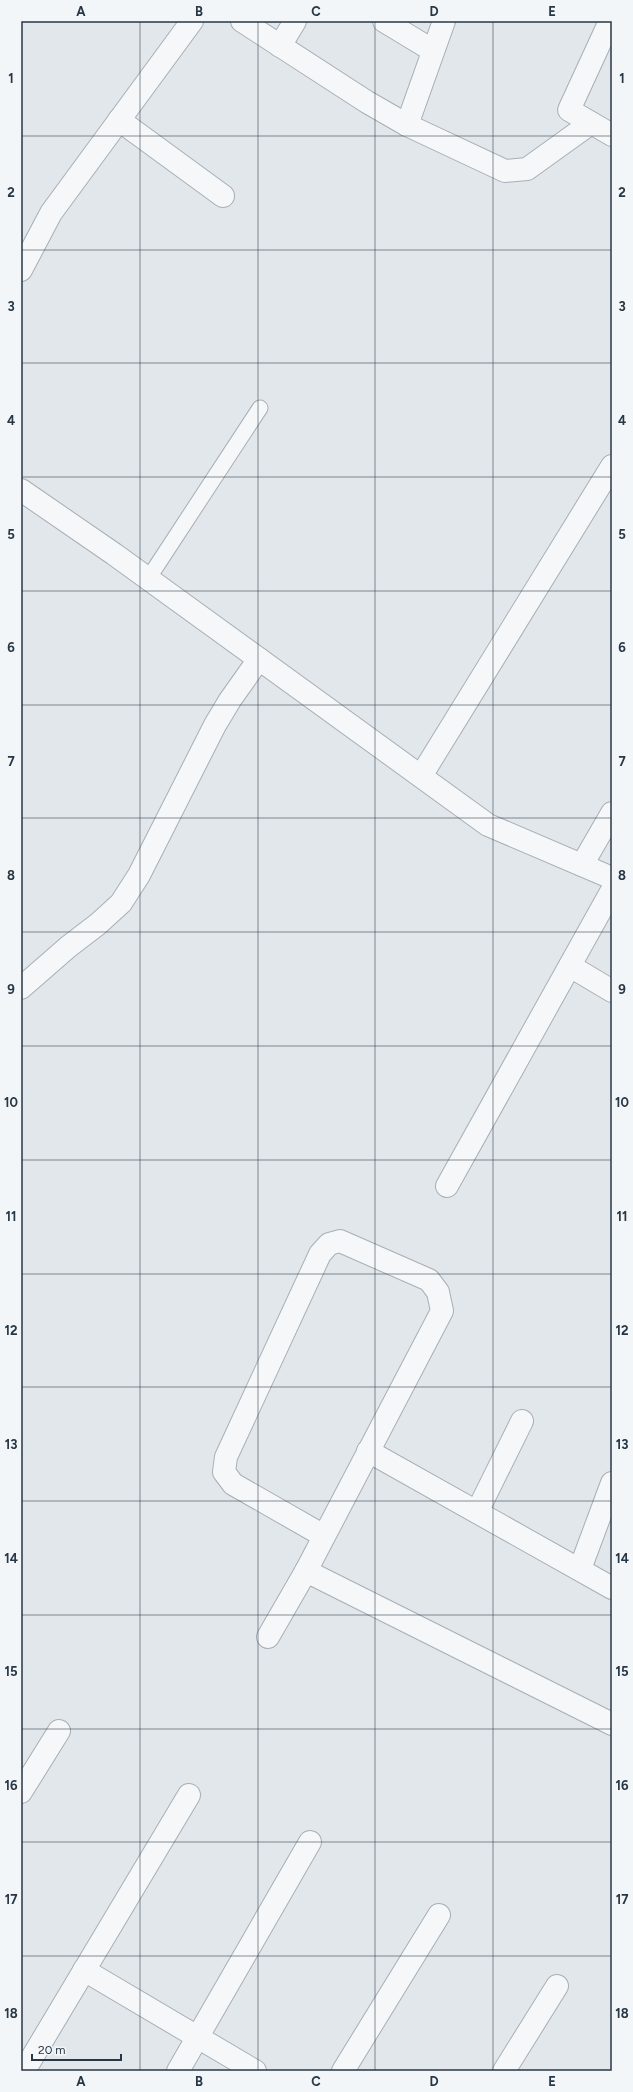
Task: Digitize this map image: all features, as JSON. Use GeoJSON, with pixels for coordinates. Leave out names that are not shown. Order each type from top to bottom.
{"type":"FeatureCollection","features":[{"type":"Feature","properties":{"kind":"street"},"geometry":{"type":"LineString","coordinates":[[21,270],[51,212],[192,21]]}},
{"type":"Feature","properties":{"kind":"street"},"geometry":{"type":"LineString","coordinates":[[242,21],[367,102],[407,125],[505,171],[527,169],[591,123]]}},
{"type":"Feature","properties":{"kind":"street"},"geometry":{"type":"LineString","coordinates":[[280,46],[295,21]]}},
{"type":"Feature","properties":{"kind":"street"},"geometry":{"type":"LineString","coordinates":[[384,21],[432,50]]}},
{"type":"Feature","properties":{"kind":"street"},"geometry":{"type":"LineString","coordinates":[[407,125],[432,50],[444,21]]}},
{"type":"Feature","properties":{"kind":"street"},"geometry":{"type":"LineString","coordinates":[[610,21],[569,110],[612,135]]}},
{"type":"Feature","properties":{"kind":"street"},"geometry":{"type":"LineString","coordinates":[[119,120],[223,196]]}},
{"type":"Feature","properties":{"kind":"street"},"geometry":{"type":"LineString","coordinates":[[421,776],[612,466]]}},
{"type":"Feature","properties":{"kind":"street"},"geometry":{"type":"LineString","coordinates":[[21,490],[260,659],[488,825],[612,878]]}},
{"type":"Feature","properties":{"kind":"street"},"geometry":{"type":"LineString","coordinates":[[21,988],[121,903],[139,875],[215,725],[230,700],[260,659]]}},
{"type":"Feature","properties":{"kind":"street"},"geometry":{"type":"LineString","coordinates":[[582,865],[612,813]]}},
{"type":"Feature","properties":{"kind":"street"},"geometry":{"type":"LineString","coordinates":[[447,1186],[612,890]]}},
{"type":"Feature","properties":{"kind":"street"},"geometry":{"type":"LineString","coordinates":[[570,966],[612,991]]}},
{"type":"Feature","properties":{"kind":"street"},"geometry":{"type":"LineString","coordinates":[[268,1636],[306,1571],[442,1311],[438,1292],[428,1280],[340,1241],[329,1244],[320,1254],[226,1457],[224,1472],[233,1484],[324,1536]]}},
{"type":"Feature","properties":{"kind":"street"},"geometry":{"type":"LineString","coordinates":[[477,1512],[522,1421]]}},
{"type":"Feature","properties":{"kind":"street"},"geometry":{"type":"LineString","coordinates":[[368,1451],[612,1588]]}},
{"type":"Feature","properties":{"kind":"street"},"geometry":{"type":"LineString","coordinates":[[580,1569],[612,1484]]}},
{"type":"Feature","properties":{"kind":"street"},"geometry":{"type":"LineString","coordinates":[[306,1571],[612,1724]]}},
{"type":"Feature","properties":{"kind":"street"},"geometry":{"type":"LineString","coordinates":[[21,1792],[59,1731]]}},
{"type":"Feature","properties":{"kind":"street"},"geometry":{"type":"LineString","coordinates":[[24,2071],[189,1795]]}},
{"type":"Feature","properties":{"kind":"street"},"geometry":{"type":"LineString","coordinates":[[178,2071],[310,1842]]}},
{"type":"Feature","properties":{"kind":"street"},"geometry":{"type":"LineString","coordinates":[[343,2071],[439,1915]]}},
{"type":"Feature","properties":{"kind":"street"},"geometry":{"type":"LineString","coordinates":[[84,1970],[255,2071]]}},
{"type":"Feature","properties":{"kind":"street"},"geometry":{"type":"LineString","coordinates":[[504,2071],[556,1986]]}},
{"type":"Feature","properties":{"kind":"lane"},"geometry":{"type":"LineString","coordinates":[[148,579],[260,408]]}}]}
